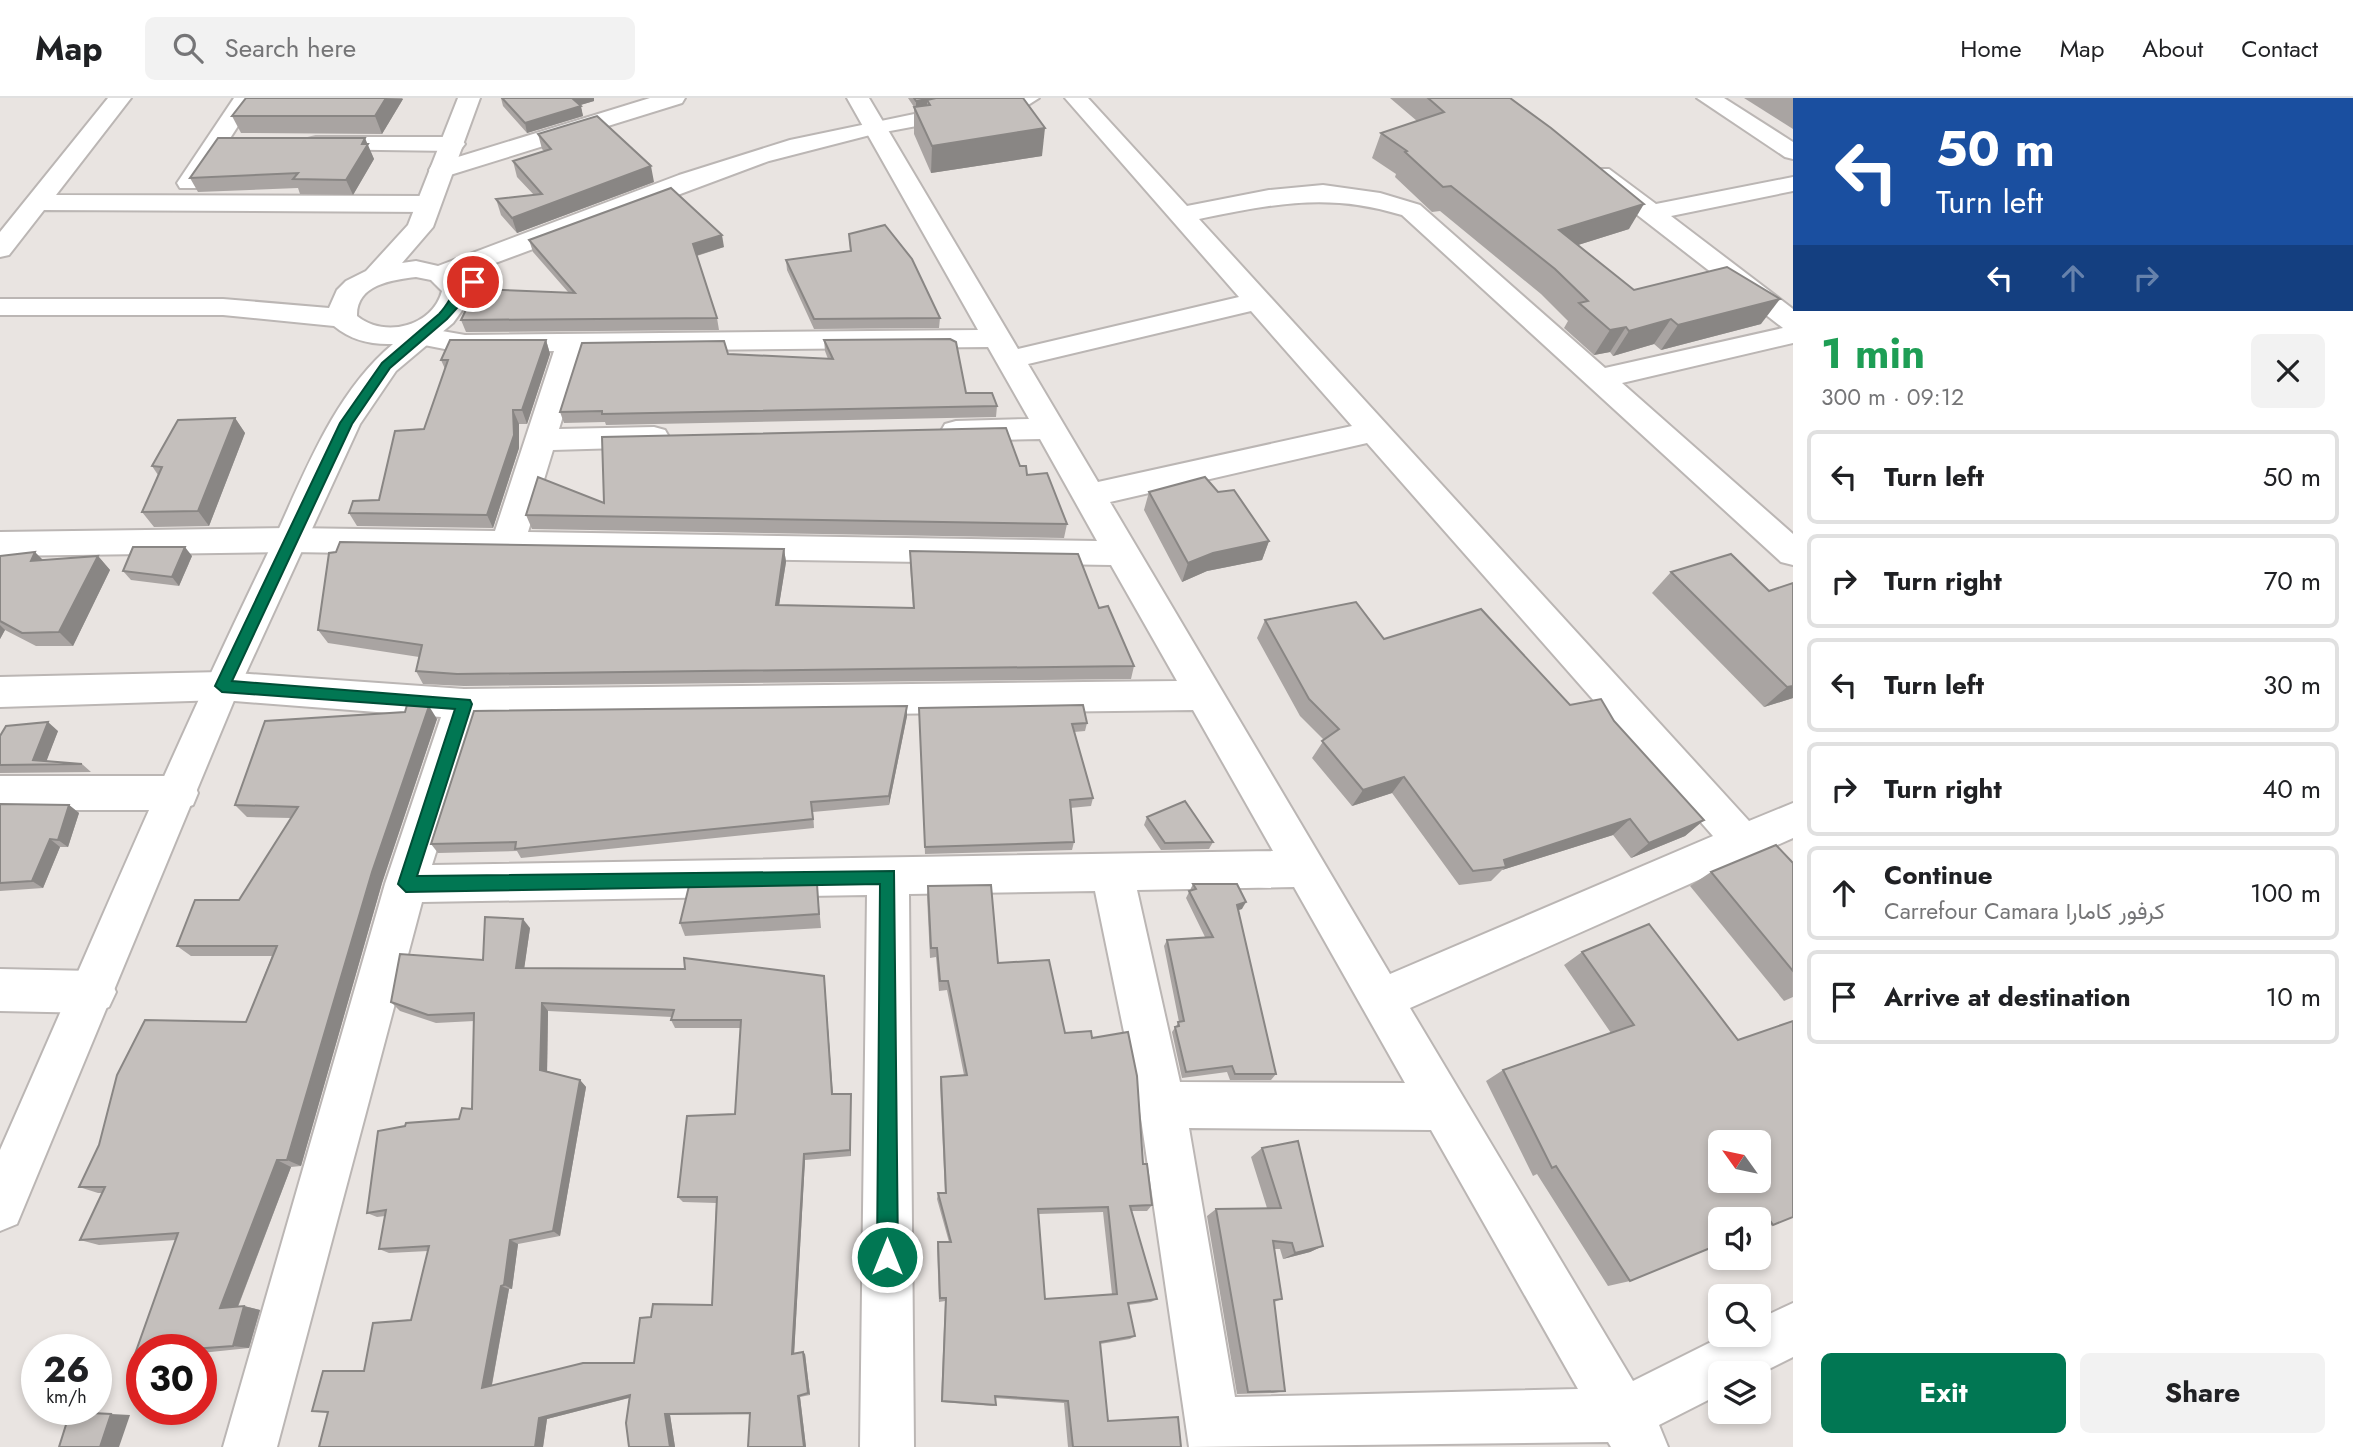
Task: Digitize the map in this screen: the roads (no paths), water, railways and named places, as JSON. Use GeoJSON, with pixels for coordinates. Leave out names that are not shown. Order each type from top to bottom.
{"type":"FeatureCollection","features":[{"type":"Feature","properties":{"kind":"street"},"geometry":{"type":"LineString","coordinates":[[0,249],[120,98]]}},
{"type":"Feature","properties":{"kind":"street"},"geometry":{"type":"LineString","coordinates":[[174,205],[245,98]]}},
{"type":"Feature","properties":{"kind":"street"},"geometry":{"type":"LineString","coordinates":[[375,277],[424,216],[469,98]]}},
{"type":"Feature","properties":{"kind":"street"},"geometry":{"type":"LineString","coordinates":[[441,170],[674,98]]}},
{"type":"Feature","properties":{"kind":"street"},"geometry":{"type":"LineString","coordinates":[[223,307],[352,344],[415,331],[443,289],[520,247],[723,168],[802,143],[865,113],[1028,98]]}},
{"type":"Feature","properties":{"kind":"street"},"geometry":{"type":"LineString","coordinates":[[1076,98],[1741,840]]}},
{"type":"Feature","properties":{"kind":"street"},"geometry":{"type":"LineString","coordinates":[[1708,98],[1793,152]]}},
{"type":"Feature","properties":{"kind":"street"},"geometry":{"type":"LineString","coordinates":[[865,113],[1383,998],[1632,1431]]}},
{"type":"Feature","properties":{"kind":"street"},"geometry":{"type":"LineString","coordinates":[[215,143],[241,144]]}},
{"type":"Feature","properties":{"kind":"street"},"geometry":{"type":"LineString","coordinates":[[294,144],[453,144]]}},
{"type":"Feature","properties":{"kind":"street"},"geometry":{"type":"LineString","coordinates":[[1576,155],[1793,322]]}},
{"type":"Feature","properties":{"kind":"street"},"geometry":{"type":"LineString","coordinates":[[1651,213],[1793,184]]}},
{"type":"Feature","properties":{"kind":"street"},"geometry":{"type":"LineString","coordinates":[[1181,215],[1305,191],[1350,192],[1410,210],[1793,553]]}},
{"type":"Feature","properties":{"kind":"street"},"geometry":{"type":"LineString","coordinates":[[37,202],[424,216]]}},
{"type":"Feature","properties":{"kind":"street"},"geometry":{"type":"LineString","coordinates":[[0,1207],[179,793],[222,686],[346,423],[386,365],[419,335],[443,289],[424,216]]}},
{"type":"Feature","properties":{"kind":"street"},"geometry":{"type":"LineString","coordinates":[[0,307],[223,307],[351,291],[375,277],[398,270],[443,289]]}},
{"type":"Feature","properties":{"kind":"street"},"geometry":{"type":"LineString","coordinates":[[346,423],[352,344],[341,309],[351,291]]}},
{"type":"Feature","properties":{"kind":"street"},"geometry":{"type":"LineString","coordinates":[[419,335],[465,344],[571,342],[1002,349],[1259,301]]}},
{"type":"Feature","properties":{"kind":"street"},"geometry":{"type":"LineString","coordinates":[[1599,379],[1793,334]]}},
{"type":"Feature","properties":{"kind":"street"},"geometry":{"type":"LineString","coordinates":[[508,543],[571,342]]}},
{"type":"Feature","properties":{"kind":"street"},"geometry":{"type":"LineString","coordinates":[[925,432],[1049,429]]}},
{"type":"Feature","properties":{"kind":"street"},"geometry":{"type":"LineString","coordinates":[[1087,496],[1375,430]]}},
{"type":"Feature","properties":{"kind":"street"},"geometry":{"type":"LineString","coordinates":[[541,440],[678,437]]}},
{"type":"Feature","properties":{"kind":"street"},"geometry":{"type":"LineString","coordinates":[[0,544],[290,540],[1121,553]]}},
{"type":"Feature","properties":{"kind":"street"},"geometry":{"type":"LineString","coordinates":[[0,692],[222,686],[464,704],[1204,695]]}},
{"type":"Feature","properties":{"kind":"street"},"geometry":{"type":"LineString","coordinates":[[250,1447],[406,884],[464,704]]}},
{"type":"Feature","properties":{"kind":"street"},"geometry":{"type":"LineString","coordinates":[[0,793],[179,793]]}},
{"type":"Feature","properties":{"kind":"street"},"geometry":{"type":"LineString","coordinates":[[1383,998],[1741,840],[1793,820]]}},
{"type":"Feature","properties":{"kind":"street"},"geometry":{"type":"LineString","coordinates":[[406,884],[1307,869]]}},
{"type":"Feature","properties":{"kind":"street"},"geometry":{"type":"LineString","coordinates":[[1112,872],[1161,1105],[1215,1436],[1632,1431],[1793,1329]]}},
{"type":"Feature","properties":{"kind":"street"},"geometry":{"type":"LineString","coordinates":[[887,1447],[888,876]]}},
{"type":"Feature","properties":{"kind":"street"},"geometry":{"type":"LineString","coordinates":[[0,990],[94,992]]}},
{"type":"Feature","properties":{"kind":"street"},"geometry":{"type":"LineString","coordinates":[[1161,1105],[1446,1107]]}}]}
